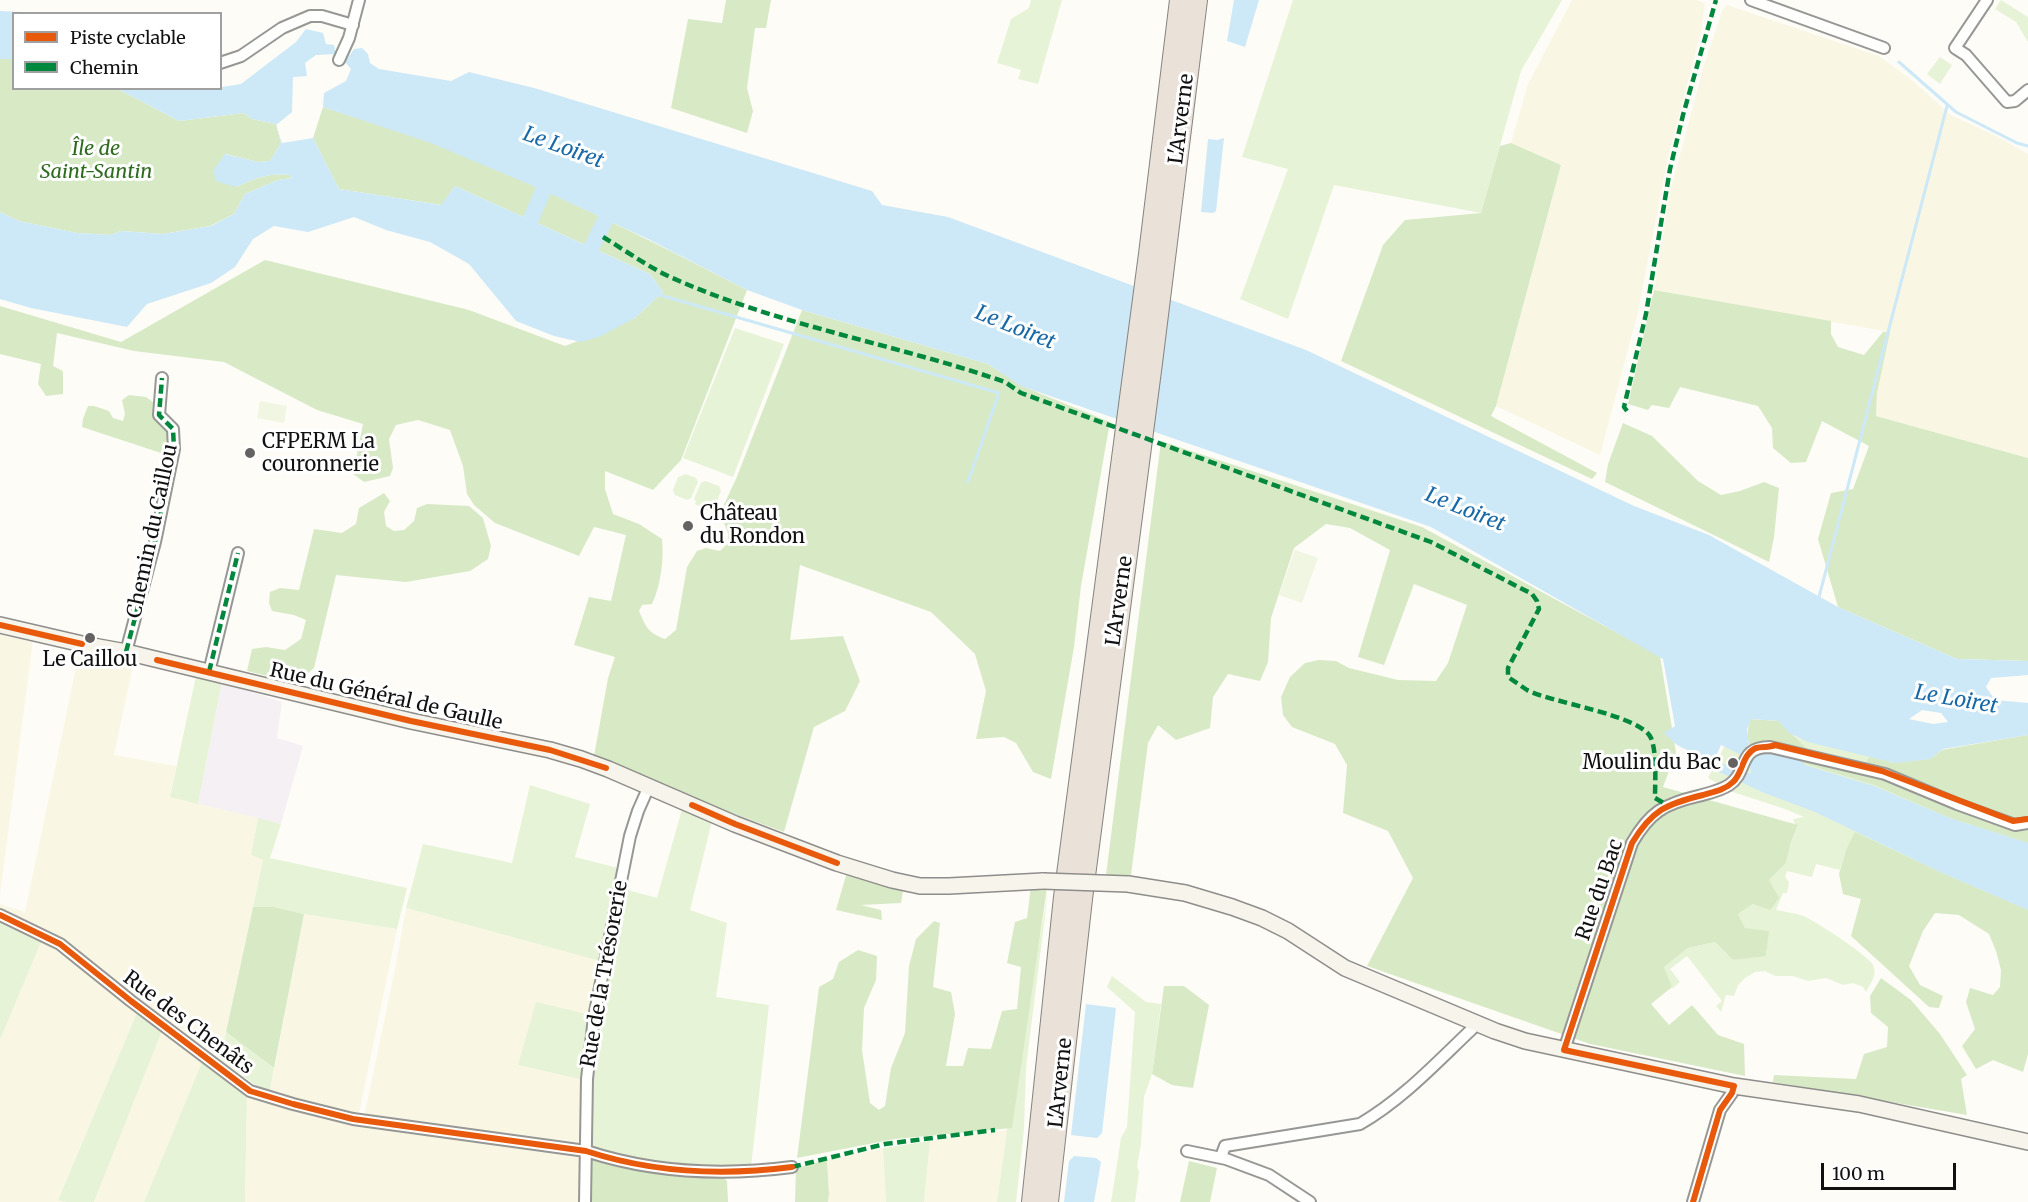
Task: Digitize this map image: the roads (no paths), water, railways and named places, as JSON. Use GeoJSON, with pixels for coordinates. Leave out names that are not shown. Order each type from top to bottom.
{"type":"FeatureCollection","features":[{"type":"Feature","properties":{"kind":"highway","name":"L'Arverne"},"geometry":{"type":"LineString","coordinates":[[1158,255],[1180,0]]}},
{"type":"Feature","properties":{"kind":"highway","name":"L'Arverne"},"geometry":{"type":"LineString","coordinates":[[1032,1202],[1064,897],[1131,458],[1158,255],[1197,0]]}},
{"type":"Feature","properties":{"kind":"highway","name":"L'Arverne"},"geometry":{"type":"LineString","coordinates":[[1048,1202],[1131,458]]}},
{"type":"Feature","properties":{"kind":"main road","name":"Rue du Général de Gaulle"},"geometry":{"type":"LineString","coordinates":[[0,624],[411,721],[550,750],[606,768],[735,824],[854,869],[892,880],[920,886],[1043,880],[1128,884],[1185,893],[1262,918],[1345,968],[1516,1038],[1734,1086],[1859,1104],[2028,1142]]}},
{"type":"Feature","properties":{"kind":"street"},"geometry":{"type":"LineString","coordinates":[[339,60],[353,25],[359,0]]}},
{"type":"Feature","properties":{"kind":"street"},"geometry":{"type":"LineString","coordinates":[[1751,0],[1884,48]]}},
{"type":"Feature","properties":{"kind":"street"},"geometry":{"type":"LineString","coordinates":[[1987,0],[1955,48],[1966,55],[2007,102],[2015,101],[2028,90]]}},
{"type":"Feature","properties":{"kind":"street"},"geometry":{"type":"LineString","coordinates":[[222,62],[241,56],[282,28],[310,16],[322,16],[353,25]]}},
{"type":"Feature","properties":{"kind":"street","name":"Chemin du Caillou"},"geometry":{"type":"LineString","coordinates":[[126,652],[155,543],[174,449],[173,429],[159,415],[162,378]]}},
{"type":"Feature","properties":{"kind":"street"},"geometry":{"type":"LineString","coordinates":[[208,672],[238,553]]}},
{"type":"Feature","properties":{"kind":"street","name":"Rue du Bac"},"geometry":{"type":"LineString","coordinates":[[1564,1050],[1632,843],[1641,827],[1667,805],[1726,787],[1735,780],[1747,756],[1755,748],[1770,747],[1885,774],[1956,804],[2015,825],[2028,823]]}},
{"type":"Feature","properties":{"kind":"street","name":"Rue de la Trésorerie"},"geometry":{"type":"LineString","coordinates":[[585,1202],[587,1079],[594,1017],[630,836],[649,786]]}},
{"type":"Feature","properties":{"kind":"street","name":"Rue des Chenâts"},"geometry":{"type":"LineString","coordinates":[[0,915],[60,944],[131,1002],[250,1091],[353,1119],[586,1151],[612,1159],[691,1172],[727,1173],[792,1167]]}},
{"type":"Feature","properties":{"kind":"street"},"geometry":{"type":"LineString","coordinates":[[1221,1158],[1225,1146],[1360,1124],[1403,1095],[1472,1029],[1474,1022]]}},
{"type":"Feature","properties":{"kind":"street"},"geometry":{"type":"LineString","coordinates":[[1693,1202],[1720,1110],[1734,1086]]}},
{"type":"Feature","properties":{"kind":"street"},"geometry":{"type":"LineString","coordinates":[[1187,1150],[1221,1158],[1269,1175],[1310,1202]]}},
{"type":"Feature","properties":{"kind":"water"},"geometry":{"type":"Polygon","coordinates":[[[1234,0],[1259,0],[1245,47],[1227,41],[1234,0]]]}},
{"type":"Feature","properties":{"kind":"water"},"geometry":{"type":"Polygon","coordinates":[[[0,11],[22,12],[12,12],[12,59],[0,59],[0,11]]]}},
{"type":"Feature","properties":{"kind":"water"},"geometry":{"type":"Polygon","coordinates":[[[306,29],[323,33],[326,44],[334,45],[336,54],[316,55],[305,63],[307,76],[293,77],[292,112],[276,125],[252,119],[244,113],[179,121],[120,90],[222,90],[222,87],[241,84],[296,42],[306,29]]]}},
{"type":"Feature","properties":{"kind":"water","name":"Le Loiret"},"geometry":{"type":"Polygon","coordinates":[[[362,48],[368,54],[370,63],[379,69],[451,81],[469,72],[534,88],[872,191],[882,205],[948,217],[1306,350],[1634,506],[1709,535],[1838,607],[1957,659],[2028,661],[2028,675],[1991,678],[1986,687],[1995,700],[2028,703],[2028,735],[1943,749],[1930,759],[1895,763],[1808,742],[1789,733],[1779,721],[1751,719],[1747,729],[1749,745],[1741,755],[1721,745],[1713,763],[1677,745],[1664,733],[1675,726],[1663,659],[1431,527],[1021,386],[988,364],[802,310],[747,290],[648,239],[538,188],[431,143],[323,107],[324,93],[346,81],[351,69],[345,62],[354,49],[362,48]],[[1922,710],[1909,719],[1933,724],[1948,722],[1941,713],[1922,710]]]}},
{"type":"Feature","properties":{"kind":"water"},"geometry":{"type":"Polygon","coordinates":[[[277,129],[282,143],[313,138],[339,189],[441,205],[455,186],[650,274],[663,292],[635,318],[599,337],[581,342],[554,336],[516,321],[469,264],[430,242],[386,230],[354,217],[308,232],[274,226],[253,239],[235,267],[211,283],[147,304],[127,327],[31,308],[0,299],[0,212],[19,221],[77,233],[111,235],[121,231],[163,234],[211,226],[234,214],[245,194],[278,180],[292,178],[290,175],[268,176],[236,187],[216,181],[213,171],[225,154],[258,162],[270,161],[281,143],[277,129]]]}},
{"type":"Feature","properties":{"kind":"water"},"geometry":{"type":"Polygon","coordinates":[[[1224,138],[1216,211],[1201,212],[1208,139],[1224,138]]]}},
{"type":"Feature","properties":{"kind":"water"},"geometry":{"type":"Polygon","coordinates":[[[1769,753],[1801,760],[1805,765],[1874,786],[1950,818],[2028,843],[2028,910],[1938,871],[1815,812],[1739,781],[1743,773],[1751,773],[1749,761],[1752,756],[1769,753]]]}},
{"type":"Feature","properties":{"kind":"water"},"geometry":{"type":"Polygon","coordinates":[[[1086,1004],[1116,1008],[1102,1133],[1097,1138],[1071,1135],[1086,1004]]]}},
{"type":"Feature","properties":{"kind":"water"},"geometry":{"type":"Polygon","coordinates":[[[1074,1156],[1096,1158],[1101,1162],[1094,1202],[1064,1202],[1069,1161],[1074,1156]]]}},
{"type":"Feature","properties":{"kind":"waterway"},"geometry":{"type":"LineString","coordinates":[[1899,62],[1956,112],[2017,143],[2028,146]]}},
{"type":"Feature","properties":{"kind":"waterway"},"geometry":{"type":"LineString","coordinates":[[1819,597],[1947,106]]}},
{"type":"Feature","properties":{"kind":"waterway"},"geometry":{"type":"LineString","coordinates":[[523,238],[552,170]]}},
{"type":"Feature","properties":{"kind":"waterway"},"geometry":{"type":"LineString","coordinates":[[579,256],[586,259],[615,200]]}},
{"type":"Feature","properties":{"kind":"waterway"},"geometry":{"type":"LineString","coordinates":[[660,295],[999,393],[968,482]]}},
{"type":"Feature","properties":{"kind":"waterway"},"geometry":{"type":"LineString","coordinates":[[1709,761],[1711,764],[1743,777]]}},
{"type":"Feature","properties":{"kind":"place","name":"CFPERM La couronnerie"},"geometry":{"type":"Point","coordinates":[250,453]}},
{"type":"Feature","properties":{"kind":"place","name":"Château du Rondon"},"geometry":{"type":"Point","coordinates":[688,526]}},
{"type":"Feature","properties":{"kind":"place","name":"Le Caillou"},"geometry":{"type":"Point","coordinates":[90,638]}},
{"type":"Feature","properties":{"kind":"place","name":"Moulin du Bac"},"geometry":{"type":"Point","coordinates":[1733,763]}},
{"type":"Feature","properties":{"kind":"park label","name":"Île de Saint-Santin"},"geometry":{"type":"Point","coordinates":[96,160]}}]}
